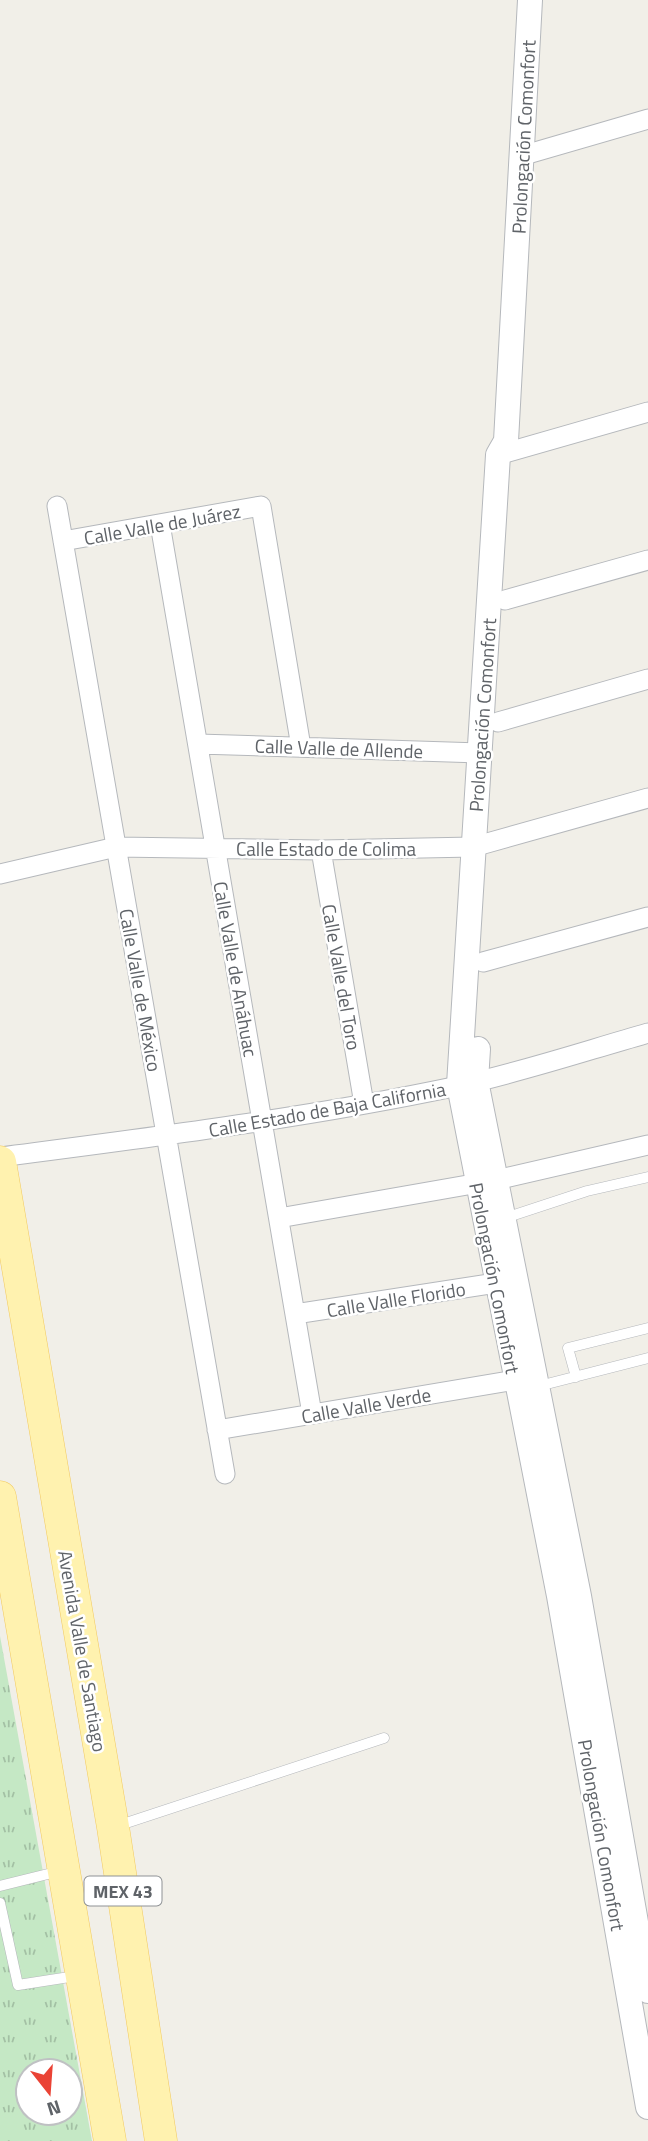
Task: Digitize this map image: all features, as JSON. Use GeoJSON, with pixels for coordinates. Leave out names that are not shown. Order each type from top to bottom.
{"type":"FeatureCollection","features":[{"type":"Feature","properties":{"kind":"main road","name":"Avenida Valle de Santiago"},"geometry":{"type":"LineString","coordinates":[[0,1159],[113,1827],[161,2141]]}},
{"type":"Feature","properties":{"kind":"main road","name":"MEX 43"},"geometry":{"type":"LineString","coordinates":[[0,1497],[110,2141]]}},
{"type":"Feature","properties":{"kind":"street","name":"Prolongación Comonfort"},"geometry":{"type":"LineString","coordinates":[[467,1083],[483,962],[480,752],[506,449],[530,0]]}},
{"type":"Feature","properties":{"kind":"street"},"geometry":{"type":"LineString","coordinates":[[522,156],[648,119]]}},
{"type":"Feature","properties":{"kind":"street"},"geometry":{"type":"LineString","coordinates":[[506,449],[648,412]]}},
{"type":"Feature","properties":{"kind":"street","name":"Prolongación Comonfort"},"geometry":{"type":"LineString","coordinates":[[506,449],[505,600],[498,722],[481,845],[467,1083],[487,1181],[496,1283],[559,1596],[648,2107]]}},
{"type":"Feature","properties":{"kind":"street","name":"Calle Valle de México"},"geometry":{"type":"LineString","coordinates":[[57,506],[225,1474]]}},
{"type":"Feature","properties":{"kind":"street","name":"Calle Valle de Juárez"},"geometry":{"type":"LineString","coordinates":[[63,541],[261,506],[300,747]]}},
{"type":"Feature","properties":{"kind":"street","name":"Calle Valle de Anáhuac"},"geometry":{"type":"LineString","coordinates":[[160,524],[312,1415]]}},
{"type":"Feature","properties":{"kind":"street"},"geometry":{"type":"LineString","coordinates":[[505,600],[648,560]]}},
{"type":"Feature","properties":{"kind":"street"},"geometry":{"type":"LineString","coordinates":[[498,722],[648,679]]}},
{"type":"Feature","properties":{"kind":"street","name":"Calle Valle de Allende"},"geometry":{"type":"LineString","coordinates":[[198,744],[480,752]]}},
{"type":"Feature","properties":{"kind":"street","name":"Calle Estado de Colima"},"geometry":{"type":"LineString","coordinates":[[0,874],[116,847],[321,850],[481,845],[648,798]]}},
{"type":"Feature","properties":{"kind":"street","name":"Calle Valle del Toro"},"geometry":{"type":"LineString","coordinates":[[321,850],[364,1104]]}},
{"type":"Feature","properties":{"kind":"street"},"geometry":{"type":"LineString","coordinates":[[483,962],[648,917]]}},
{"type":"Feature","properties":{"kind":"street","name":"Calle Estado de Baja California"},"geometry":{"type":"LineString","coordinates":[[0,1159],[364,1104],[467,1083],[648,1033]]}},
{"type":"Feature","properties":{"kind":"street"},"geometry":{"type":"LineString","coordinates":[[279,1218],[487,1181],[648,1145]]}},
{"type":"Feature","properties":{"kind":"street","name":"Prolongación Comonfort"},"geometry":{"type":"LineString","coordinates":[[487,1181],[504,1218],[539,1387],[579,1596],[648,1990]]}},
{"type":"Feature","properties":{"kind":"street","name":"Calle Valle Florido"},"geometry":{"type":"LineString","coordinates":[[295,1314],[496,1283]]}},
{"type":"Feature","properties":{"kind":"street","name":"Calle Valle Verde"},"geometry":{"type":"LineString","coordinates":[[217,1430],[515,1380]]}},
{"type":"Feature","properties":{"kind":"lane"},"geometry":{"type":"LineString","coordinates":[[504,1218],[587,1191],[648,1177]]}},
{"type":"Feature","properties":{"kind":"lane"},"geometry":{"type":"LineString","coordinates":[[576,1377],[568,1348],[648,1328]]}},
{"type":"Feature","properties":{"kind":"lane"},"geometry":{"type":"LineString","coordinates":[[539,1387],[648,1359]]}},
{"type":"Feature","properties":{"kind":"lane"},"geometry":{"type":"LineString","coordinates":[[113,1827],[384,1738]]}},
{"type":"Feature","properties":{"kind":"lane"},"geometry":{"type":"LineString","coordinates":[[0,1886],[64,1870]]}},
{"type":"Feature","properties":{"kind":"lane"},"geometry":{"type":"LineString","coordinates":[[0,1903],[18,1985],[82,1976]]}},
{"type":"Feature","properties":{"kind":"green space"},"geometry":{"type":"Polygon","coordinates":[[[0,1636],[77,2057],[14,2057],[14,2127],[84,2127],[84,2097],[92,2141],[0,2141],[0,1636]]]}}]}
